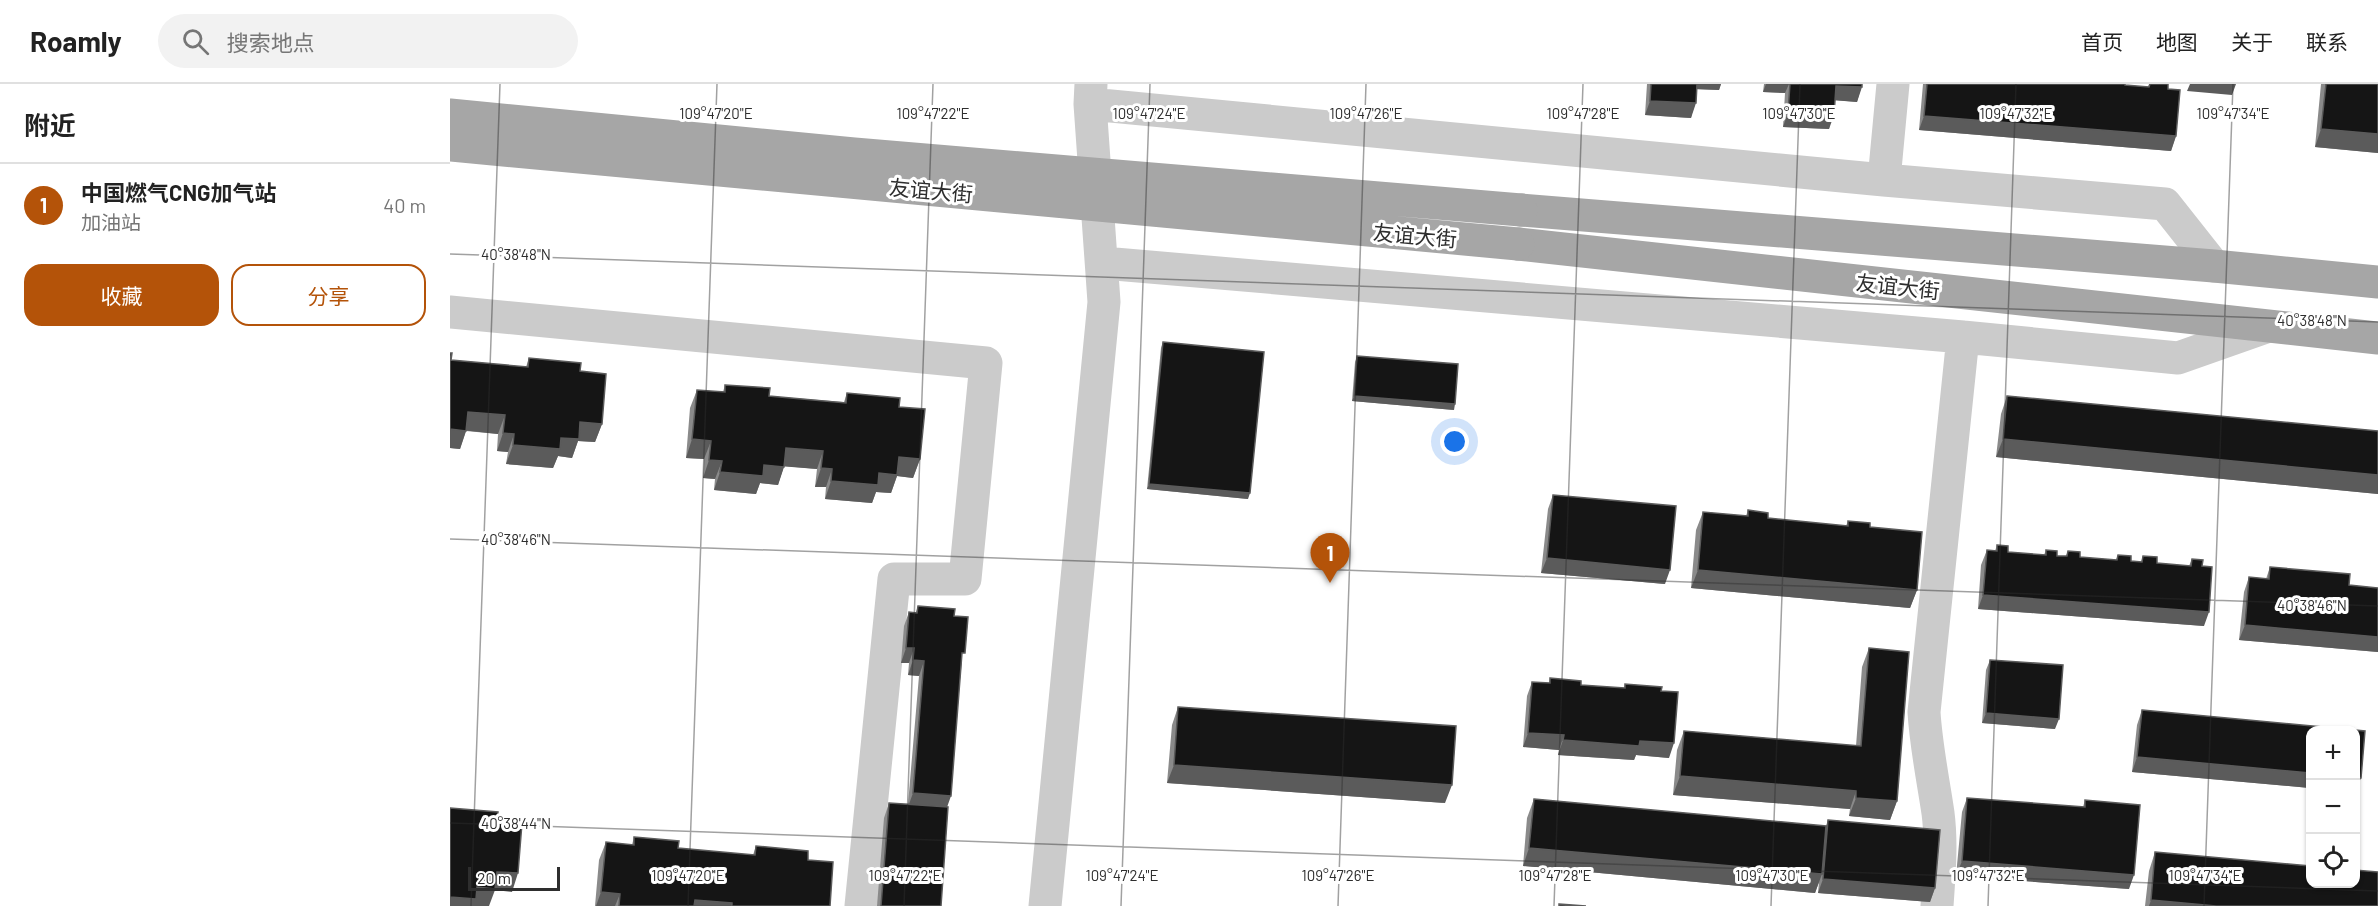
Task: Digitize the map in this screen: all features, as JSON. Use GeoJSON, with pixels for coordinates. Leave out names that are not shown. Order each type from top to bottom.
{"type":"FeatureCollection","features":[{"type":"Feature","properties":{"kind":"main road","name":"友谊大街"},"geometry":{"type":"LineString","coordinates":[[450,115],[842,153],[2214,266],[2378,282]]}},
{"type":"Feature","properties":{"kind":"main road","name":"友谊大街"},"geometry":{"type":"LineString","coordinates":[[450,145],[1518,244],[2266,327],[2370,342]]}},
{"type":"Feature","properties":{"kind":"street"},"geometry":{"type":"LineString","coordinates":[[1884,180],[1893,84]]}},
{"type":"Feature","properties":{"kind":"street"},"geometry":{"type":"LineString","coordinates":[[1045,906],[1104,302],[1090,94],[1884,180],[2165,204],[2214,266]]}},
{"type":"Feature","properties":{"kind":"street"},"geometry":{"type":"LineString","coordinates":[[1103,263],[1963,337],[2178,358],[2266,327]]}},
{"type":"Feature","properties":{"kind":"street"},"geometry":{"type":"LineString","coordinates":[[450,312],[986,363],[965,579],[894,579],[861,906]]}},
{"type":"Feature","properties":{"kind":"street"},"geometry":{"type":"LineString","coordinates":[[1937,906],[1940,859],[1938,814],[1926,741],[1924,712],[1963,337]]}},
{"type":"Feature","properties":{"kind":"building"},"geometry":{"type":"Polygon","coordinates":[[[1651,84],[1697,84],[1696,103],[1650,101],[1651,84]]]}},
{"type":"Feature","properties":{"kind":"building"},"geometry":{"type":"Polygon","coordinates":[[[1790,84],[1862,84],[1862,87],[1836,86],[1834,115],[1788,112],[1790,84]]]}},
{"type":"Feature","properties":{"kind":"building"},"geometry":{"type":"Polygon","coordinates":[[[1927,84],[2125,84],[2149,87],[2150,84],[2168,84],[2168,89],[2180,90],[2176,136],[1924,116],[1927,84]]]}},
{"type":"Feature","properties":{"kind":"building"},"geometry":{"type":"Polygon","coordinates":[[[2326,84],[2378,84],[2378,134],[2321,129],[2326,84]]]}},
{"type":"Feature","properties":{"kind":"building"},"geometry":{"type":"Polygon","coordinates":[[[1163,342],[1264,352],[1250,493],[1149,484],[1163,342]]]}},
{"type":"Feature","properties":{"kind":"building"},"geometry":{"type":"Polygon","coordinates":[[[450,353],[452,353],[451,360],[528,367],[529,358],[581,363],[580,371],[606,374],[602,424],[580,422],[579,439],[561,438],[560,449],[513,445],[514,434],[503,433],[505,415],[468,412],[466,431],[450,429],[450,353]]]}},
{"type":"Feature","properties":{"kind":"building"},"geometry":{"type":"Polygon","coordinates":[[[1357,356],[1458,364],[1455,404],[1354,396],[1357,356]]]}},
{"type":"Feature","properties":{"kind":"building"},"geometry":{"type":"Polygon","coordinates":[[[725,385],[770,388],[769,396],[846,403],[847,393],[900,398],[899,407],[925,409],[920,459],[899,457],[897,475],[879,473],[878,485],[831,481],[832,469],[821,468],[823,451],[786,448],[784,467],[764,465],[763,476],[720,472],[722,461],[709,460],[711,441],[692,439],[697,390],[725,392],[725,385]]]}},
{"type":"Feature","properties":{"kind":"building"},"geometry":{"type":"Polygon","coordinates":[[[2007,396],[2378,431],[2378,475],[2003,439],[2007,396]]]}},
{"type":"Feature","properties":{"kind":"building"},"geometry":{"type":"Polygon","coordinates":[[[1553,495],[1676,506],[1670,570],[1547,558],[1553,495]]]}},
{"type":"Feature","properties":{"kind":"building"},"geometry":{"type":"Polygon","coordinates":[[[1748,510],[1768,513],[1768,518],[1848,526],[1848,521],[1870,523],[1870,527],[1922,532],[1917,590],[1698,570],[1703,512],[1748,516],[1748,510]]]}},
{"type":"Feature","properties":{"kind":"building"},"geometry":{"type":"Polygon","coordinates":[[[1997,545],[2008,546],[2008,552],[2046,555],[2046,550],[2057,551],[2057,556],[2067,556],[2068,551],[2080,552],[2080,557],[2117,560],[2118,555],[2131,556],[2131,561],[2142,562],[2143,556],[2157,557],[2157,563],[2191,566],[2192,559],[2203,560],[2202,566],[2212,567],[2209,612],[1983,595],[1987,550],[1997,551],[1997,545]]]}},
{"type":"Feature","properties":{"kind":"building"},"geometry":{"type":"Polygon","coordinates":[[[2270,567],[2350,574],[2349,585],[2378,588],[2378,637],[2245,625],[2249,577],[2269,579],[2270,567]]]}},
{"type":"Feature","properties":{"kind":"building"},"geometry":{"type":"Polygon","coordinates":[[[918,606],[955,609],[954,616],[968,617],[965,653],[962,653],[951,796],[913,793],[924,661],[913,660],[914,648],[906,648],[909,612],[917,613],[918,606]]]}},
{"type":"Feature","properties":{"kind":"building"},"geometry":{"type":"Polygon","coordinates":[[[1869,648],[1909,652],[1897,801],[1856,798],[1856,791],[1680,776],[1684,731],[1861,746],[1869,648]]]}},
{"type":"Feature","properties":{"kind":"building"},"geometry":{"type":"Polygon","coordinates":[[[1990,660],[2063,665],[2059,719],[1986,713],[1990,660]]]}},
{"type":"Feature","properties":{"kind":"building"},"geometry":{"type":"Polygon","coordinates":[[[1550,678],[1581,681],[1581,685],[1625,688],[1625,684],[1662,687],[1661,691],[1678,692],[1674,743],[1640,741],[1639,746],[1563,740],[1564,735],[1528,733],[1532,682],[1550,683],[1550,678]]]}},
{"type":"Feature","properties":{"kind":"building"},"geometry":{"type":"Polygon","coordinates":[[[1178,707],[1456,726],[1452,785],[1174,765],[1178,707]]]}},
{"type":"Feature","properties":{"kind":"building"},"geometry":{"type":"Polygon","coordinates":[[[2142,710],[2312,726],[2306,726],[2306,773],[2137,757],[2142,710]]]}},
{"type":"Feature","properties":{"kind":"building"},"geometry":{"type":"Polygon","coordinates":[[[2360,730],[2365,731],[2360,778],[2360,730]]]}},
{"type":"Feature","properties":{"kind":"building"},"geometry":{"type":"Polygon","coordinates":[[[1967,798],[2085,807],[2085,800],[2140,805],[2134,875],[1962,861],[1967,798]]]}},
{"type":"Feature","properties":{"kind":"building"},"geometry":{"type":"Polygon","coordinates":[[[1534,799],[1826,826],[1822,874],[1529,848],[1534,799]]]}},
{"type":"Feature","properties":{"kind":"building"},"geometry":{"type":"Polygon","coordinates":[[[889,803],[948,807],[941,906],[881,906],[889,803]]]}},
{"type":"Feature","properties":{"kind":"building"},"geometry":{"type":"Polygon","coordinates":[[[450,808],[498,812],[497,821],[522,823],[518,873],[497,872],[495,889],[477,887],[476,899],[450,897],[450,808]]]}},
{"type":"Feature","properties":{"kind":"building"},"geometry":{"type":"Polygon","coordinates":[[[1828,820],[1940,830],[1935,888],[1823,879],[1828,820]]]}},
{"type":"Feature","properties":{"kind":"building"},"geometry":{"type":"Polygon","coordinates":[[[634,837],[679,841],[678,848],[755,855],[756,846],[808,851],[808,860],[833,862],[830,906],[732,906],[732,903],[695,900],[694,906],[619,906],[620,894],[601,892],[606,842],[634,845],[634,837]]]}},
{"type":"Feature","properties":{"kind":"building"},"geometry":{"type":"Polygon","coordinates":[[[2155,852],[2306,866],[2306,888],[2360,888],[2360,870],[2378,872],[2378,906],[2216,906],[2151,900],[2155,852]]]}},
{"type":"Feature","properties":{"kind":"building"},"geometry":{"type":"Polygon","coordinates":[[[1559,904],[1586,906],[1559,906],[1559,904]]]}},
{"type":"Feature","properties":{"kind":"place","name":"中国燃气CNG加气站"},"geometry":{"type":"Point","coordinates":[1330,583]}}]}
